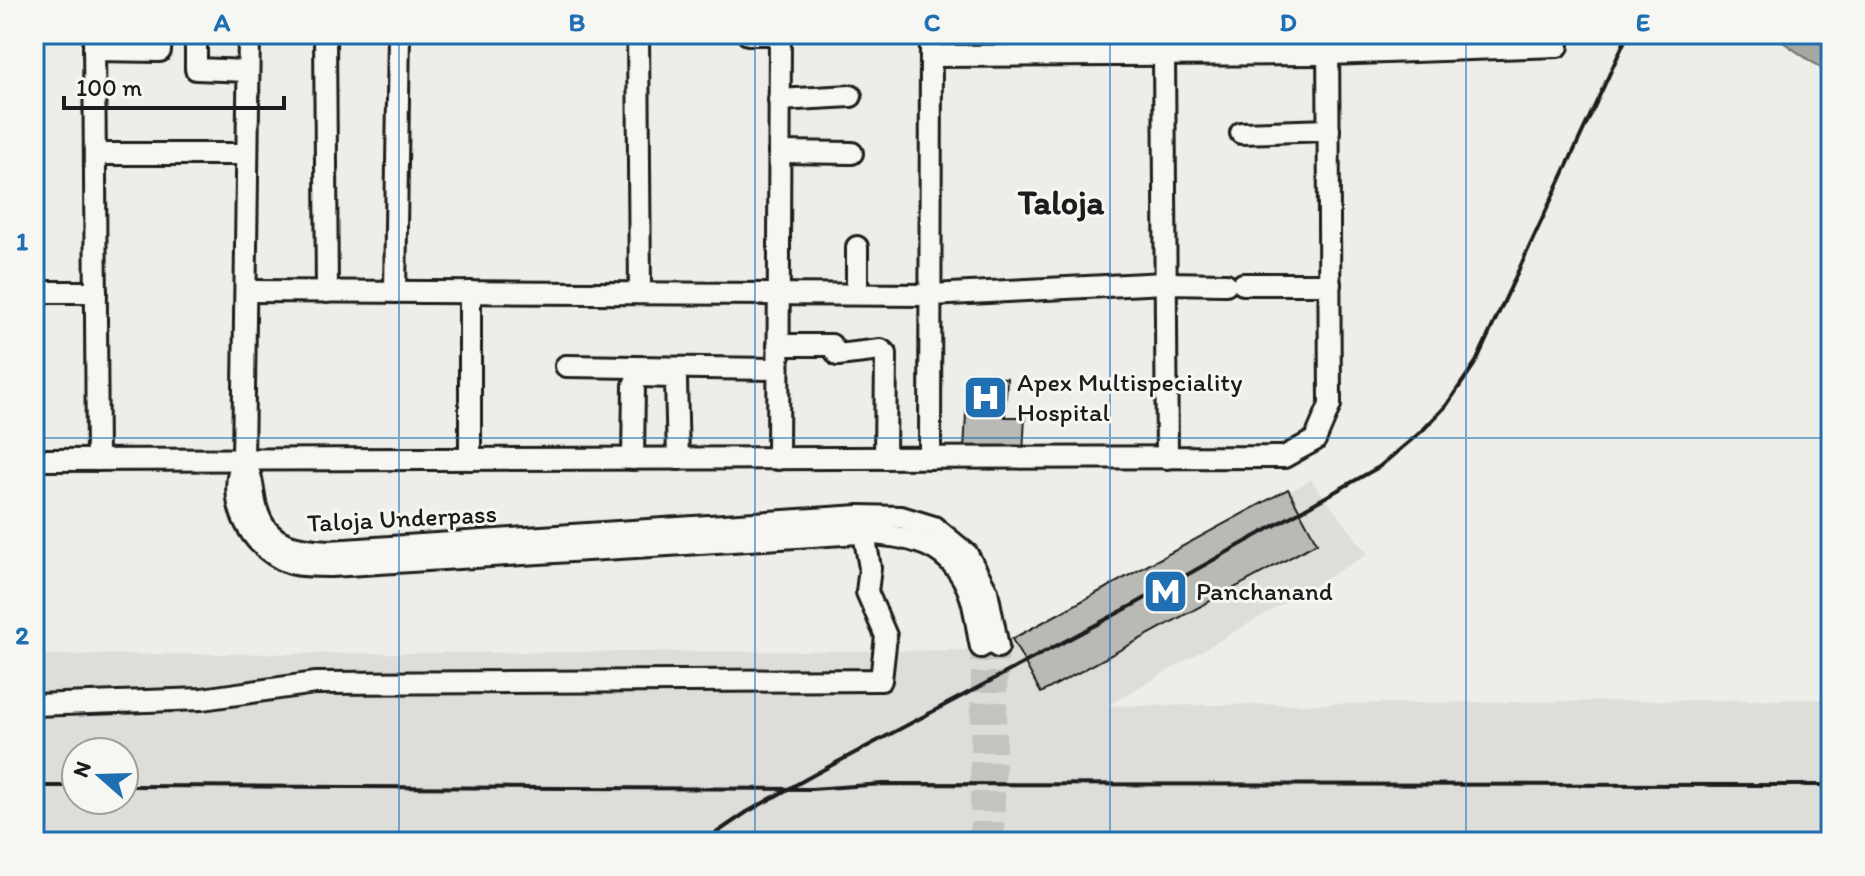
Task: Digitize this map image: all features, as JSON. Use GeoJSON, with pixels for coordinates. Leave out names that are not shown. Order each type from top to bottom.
{"type":"FeatureCollection","features":[{"type":"Feature","properties":{"kind":"street"},"geometry":{"type":"LineString","coordinates":[[97,460],[94,42],[160,51],[161,34]]}},
{"type":"Feature","properties":{"kind":"street"},"geometry":{"type":"LineString","coordinates":[[196,34],[196,69],[248,71]]}},
{"type":"Feature","properties":{"kind":"street"},"geometry":{"type":"LineString","coordinates":[[243,460],[249,34]]}},
{"type":"Feature","properties":{"kind":"street"},"geometry":{"type":"LineString","coordinates":[[325,34],[327,292]]}},
{"type":"Feature","properties":{"kind":"street"},"geometry":{"type":"LineString","coordinates":[[395,292],[399,34]]}},
{"type":"Feature","properties":{"kind":"street"},"geometry":{"type":"LineString","coordinates":[[638,34],[640,293]]}},
{"type":"Feature","properties":{"kind":"street"},"geometry":{"type":"LineString","coordinates":[[748,34],[780,34],[778,459]]}},
{"type":"Feature","properties":{"kind":"street"},"geometry":{"type":"LineString","coordinates":[[930,458],[931,34]]}},
{"type":"Feature","properties":{"kind":"street"},"geometry":{"type":"LineString","coordinates":[[931,56],[1164,55],[1328,44],[1558,46]]}},
{"type":"Feature","properties":{"kind":"street"},"geometry":{"type":"LineString","coordinates":[[34,460],[1284,457],[1315,440],[1330,405],[1328,44]]}},
{"type":"Feature","properties":{"kind":"street"},"geometry":{"type":"LineString","coordinates":[[1164,55],[1167,458]]}},
{"type":"Feature","properties":{"kind":"street"},"geometry":{"type":"LineString","coordinates":[[779,100],[851,96]]}},
{"type":"Feature","properties":{"kind":"street"},"geometry":{"type":"LineString","coordinates":[[1241,133],[1329,130]]}},
{"type":"Feature","properties":{"kind":"street"},"geometry":{"type":"LineString","coordinates":[[779,152],[852,153]]}},
{"type":"Feature","properties":{"kind":"street"},"geometry":{"type":"LineString","coordinates":[[95,154],[247,154]]}},
{"type":"Feature","properties":{"kind":"street"},"geometry":{"type":"LineString","coordinates":[[857,247],[857,294]]}},
{"type":"Feature","properties":{"kind":"street"},"geometry":{"type":"LineString","coordinates":[[246,291],[931,295],[1165,283],[1330,284]]}},
{"type":"Feature","properties":{"kind":"street"},"geometry":{"type":"LineString","coordinates":[[34,292],[96,292]]}},
{"type":"Feature","properties":{"kind":"street"},"geometry":{"type":"LineString","coordinates":[[470,292],[470,459]]}},
{"type":"Feature","properties":{"kind":"street"},"geometry":{"type":"LineString","coordinates":[[778,345],[831,345],[838,355],[881,350],[886,354],[885,458]]}},
{"type":"Feature","properties":{"kind":"street"},"geometry":{"type":"LineString","coordinates":[[566,366],[778,369]]}},
{"type":"Feature","properties":{"kind":"street"},"geometry":{"type":"LineString","coordinates":[[633,459],[634,385],[641,376],[671,377],[676,380],[678,459]]}},
{"type":"Feature","properties":{"kind":"street","name":"Taloja Underpass"},"geometry":{"type":"LineString","coordinates":[[243,460],[252,474],[258,518],[273,536],[294,549],[330,551],[859,516],[901,517],[934,527],[967,554],[987,591],[990,647],[970,595],[954,565],[927,543],[898,535],[864,533],[331,566],[290,563],[263,547],[243,522],[237,474],[243,460]]}},
{"type":"Feature","properties":{"kind":"street"},"geometry":{"type":"LineString","coordinates":[[34,705],[202,699],[315,683],[881,680],[886,636],[867,592],[870,568],[864,533]]}},
{"type":"Feature","properties":{"kind":"shaded area"},"geometry":{"type":"Polygon","coordinates":[[[1771,34],[1831,34],[1831,75],[1771,34]]]}},
{"type":"Feature","properties":{"kind":"shaded area"},"geometry":{"type":"Polygon","coordinates":[[[1311,480],[1368,554],[1107,706],[1831,699],[1831,842],[34,842],[34,655],[1002,650],[1311,480]]]}},
{"type":"Feature","properties":{"kind":"building","name":"Apex Multispeciality Hospital"},"geometry":{"type":"Polygon","coordinates":[[[968,376],[1007,378],[1005,417],[1025,417],[1023,454],[964,451],[968,376]]]}},
{"type":"Feature","properties":{"kind":"building","name":"Panchanand"},"geometry":{"type":"Polygon","coordinates":[[[1288,489],[1317,543],[1041,693],[1012,639],[1288,489]]]}},
{"type":"Feature","properties":{"kind":"tunnel"},"geometry":{"type":"LineString","coordinates":[[980,842],[981,647]]}},
{"type":"Feature","properties":{"kind":"tunnel"},"geometry":{"type":"LineString","coordinates":[[994,842],[998,647]]}},
{"type":"Feature","properties":{"kind":"railway"},"geometry":{"type":"LineString","coordinates":[[703,842],[747,812],[817,773],[1135,604],[1379,467],[1422,431],[1446,406],[1476,362],[1628,34]]}},
{"type":"Feature","properties":{"kind":"railway"},"geometry":{"type":"LineString","coordinates":[[140,786],[811,789],[883,784],[1831,785]]}},
{"type":"Feature","properties":{"kind":"railway"},"geometry":{"type":"LineString","coordinates":[[34,786],[60,786]]}},
{"type":"Feature","properties":{"kind":"place","name":"Apex Multispeciality Hospital"},"geometry":{"type":"Point","coordinates":[986,397]}},
{"type":"Feature","properties":{"kind":"place","name":"Panchanand"},"geometry":{"type":"Point","coordinates":[1165,591]}},
{"type":"Feature","properties":{"kind":"district","name":"Taloja"},"geometry":{"type":"Point","coordinates":[1061,202]}}]}
